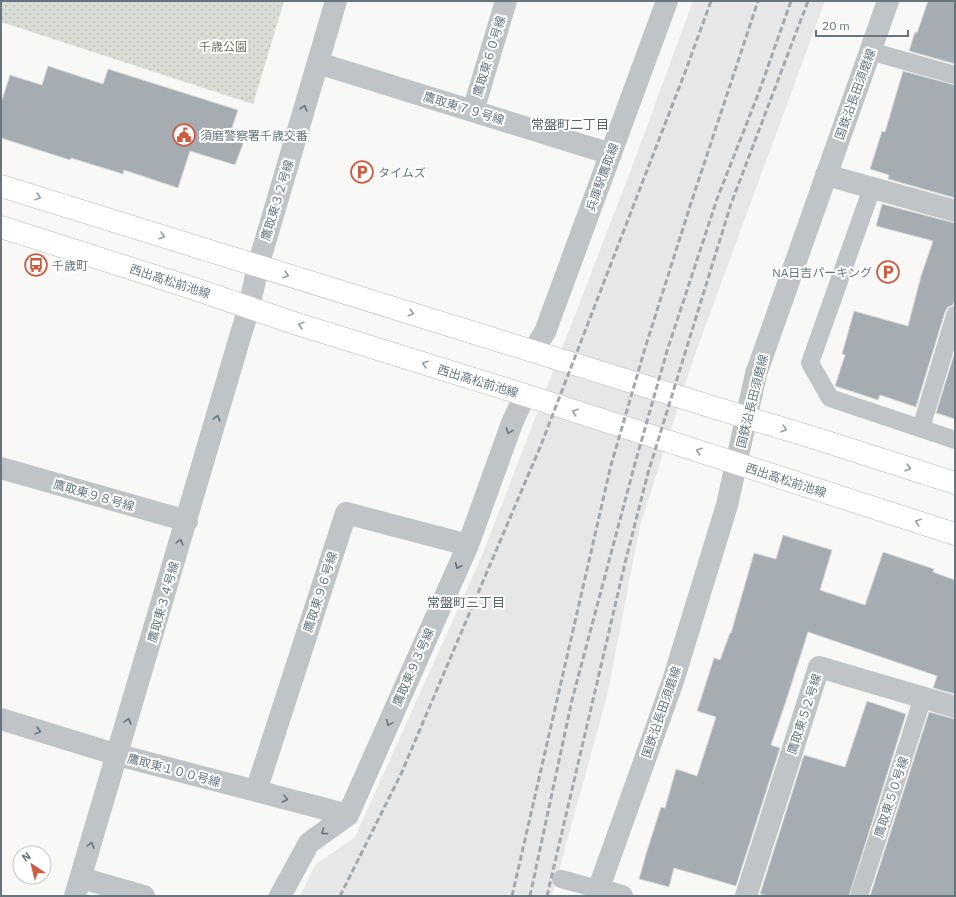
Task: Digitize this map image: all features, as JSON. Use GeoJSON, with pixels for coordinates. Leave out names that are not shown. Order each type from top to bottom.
{"type":"FeatureCollection","features":[{"type":"Feature","properties":{"kind":"main road"},"geometry":{"type":"LineString","coordinates":[[1,186],[955,483]]}},
{"type":"Feature","properties":{"kind":"main road","name":"西出高松前池線"},"geometry":{"type":"LineString","coordinates":[[1,227],[294,323],[525,395],[955,534]]}},
{"type":"Feature","properties":{"kind":"street","name":"鷹取東３２号線"},"geometry":{"type":"LineString","coordinates":[[249,308],[258,266],[336,1]]}},
{"type":"Feature","properties":{"kind":"street","name":"鷹取東６０号線"},"geometry":{"type":"LineString","coordinates":[[473,111],[506,1]]}},
{"type":"Feature","properties":{"kind":"street","name":"兵庫駅鷹取線"},"geometry":{"type":"LineString","coordinates":[[533,351],[545,332],[667,1]]}},
{"type":"Feature","properties":{"kind":"street","name":"国鉄沿長田須磨線"},"geometry":{"type":"LineString","coordinates":[[597,892],[673,681],[727,505],[756,374],[888,1]]}},
{"type":"Feature","properties":{"kind":"street","name":"鷹取東７９号線"},"geometry":{"type":"LineString","coordinates":[[318,63],[610,154]]}},
{"type":"Feature","properties":{"kind":"street"},"geometry":{"type":"LineString","coordinates":[[826,175],[955,210]]}},
{"type":"Feature","properties":{"kind":"street","name":"鷹取東３４号線"},"geometry":{"type":"LineString","coordinates":[[78,887],[249,308]]}},
{"type":"Feature","properties":{"kind":"street","name":"鷹取東９３号線"},"geometry":{"type":"LineString","coordinates":[[353,817],[468,545],[512,423],[525,395]]}},
{"type":"Feature","properties":{"kind":"street","name":"鷹取東９８号線"},"geometry":{"type":"LineString","coordinates":[[1,468],[187,521]]}},
{"type":"Feature","properties":{"kind":"street","name":"鷹取東９６号線"},"geometry":{"type":"LineString","coordinates":[[256,791],[346,513],[468,545]]}},
{"type":"Feature","properties":{"kind":"street","name":"鷹取東５２号線"},"geometry":{"type":"LineString","coordinates":[[746,896],[819,667],[955,706]]}},
{"type":"Feature","properties":{"kind":"street","name":"鷹取東１００号線"},"geometry":{"type":"LineString","coordinates":[[1,719],[118,755],[353,817]]}},
{"type":"Feature","properties":{"kind":"street"},"geometry":{"type":"LineString","coordinates":[[280,896],[309,843],[353,817]]}},
{"type":"Feature","properties":{"kind":"street"},"geometry":{"type":"LineString","coordinates":[[78,887],[144,896]]}},
{"type":"Feature","properties":{"kind":"street"},"geometry":{"type":"LineString","coordinates":[[597,892],[622,896]]}},
{"type":"Feature","properties":{"kind":"lane"},"geometry":{"type":"LineString","coordinates":[[870,51],[955,75]]}},
{"type":"Feature","properties":{"kind":"lane"},"geometry":{"type":"LineString","coordinates":[[872,188],[810,363],[830,398],[955,440]]}},
{"type":"Feature","properties":{"kind":"lane"},"geometry":{"type":"LineString","coordinates":[[921,428],[955,316]]}},
{"type":"Feature","properties":{"kind":"lane","name":"鷹取東５０号線"},"geometry":{"type":"LineString","coordinates":[[859,896],[923,697]]}},
{"type":"Feature","properties":{"kind":"lane"},"geometry":{"type":"LineString","coordinates":[[561,879],[597,892]]}},
{"type":"Feature","properties":{"kind":"shaded area"},"geometry":{"type":"Polygon","coordinates":[[[693,1],[825,1],[694,357],[640,526],[607,696],[552,896],[300,896],[315,865],[355,837],[481,558],[629,175],[693,1]]]}},
{"type":"Feature","properties":{"kind":"green space","name":"千歳公園"},"geometry":{"type":"Polygon","coordinates":[[[1,1],[284,1],[253,104],[1,22],[1,1]]]}},
{"type":"Feature","properties":{"kind":"building"},"geometry":{"type":"Polygon","coordinates":[[[928,1],[955,1],[955,64],[909,51],[928,1]]]}},
{"type":"Feature","properties":{"kind":"building"},"geometry":{"type":"Polygon","coordinates":[[[48,66],[103,84],[108,69],[238,110],[232,128],[243,144],[235,165],[190,151],[178,188],[124,170],[123,174],[71,158],[70,160],[1,138],[1,103],[10,75],[42,85],[48,66]]]}},
{"type":"Feature","properties":{"kind":"building"},"geometry":{"type":"Polygon","coordinates":[[[903,71],[955,85],[955,198],[888,179],[889,175],[870,169],[882,131],[885,132],[903,71]]]}},
{"type":"Feature","properties":{"kind":"building"},"geometry":{"type":"Polygon","coordinates":[[[882,204],[955,223],[955,299],[953,305],[948,307],[945,312],[916,407],[880,395],[878,400],[835,386],[845,355],[842,354],[854,311],[908,326],[921,276],[933,241],[876,226],[882,204]]]}},
{"type":"Feature","properties":{"kind":"building"},"geometry":{"type":"Polygon","coordinates":[[[955,351],[955,419],[936,413],[955,351]]]}},
{"type":"Feature","properties":{"kind":"building"},"geometry":{"type":"Polygon","coordinates":[[[783,535],[832,550],[820,590],[865,605],[883,552],[934,569],[933,572],[955,580],[955,694],[933,688],[937,676],[808,632],[771,745],[780,748],[736,886],[674,868],[669,887],[639,879],[661,807],[665,808],[676,769],[697,776],[716,717],[697,711],[714,658],[720,660],[731,633],[754,553],[776,559],[783,535]]]}},
{"type":"Feature","properties":{"kind":"building"},"geometry":{"type":"Polygon","coordinates":[[[867,701],[906,714],[849,896],[767,896],[760,894],[804,755],[845,767],[867,701]]]}},
{"type":"Feature","properties":{"kind":"building"},"geometry":{"type":"Polygon","coordinates":[[[929,712],[955,719],[955,896],[870,896],[929,712]]]}},
{"type":"Feature","properties":{"kind":"railway"},"geometry":{"type":"LineString","coordinates":[[340,896],[401,774],[541,445],[711,1]]}},
{"type":"Feature","properties":{"kind":"railway"},"geometry":{"type":"LineString","coordinates":[[512,896],[611,465],[646,345],[758,1]]}},
{"type":"Feature","properties":{"kind":"railway"},"geometry":{"type":"LineString","coordinates":[[530,896],[572,700],[634,467],[667,351],[717,199],[759,92],[791,1]]}},
{"type":"Feature","properties":{"kind":"railway"},"geometry":{"type":"LineString","coordinates":[[547,896],[626,559],[648,473],[731,204],[808,1]]}},
{"type":"Feature","properties":{"kind":"place","name":"須磨警察署千歳交番"},"geometry":{"type":"Point","coordinates":[184,135]}},
{"type":"Feature","properties":{"kind":"place","name":"タイムズ"},"geometry":{"type":"Point","coordinates":[362,172]}},
{"type":"Feature","properties":{"kind":"place","name":"千歳町"},"geometry":{"type":"Point","coordinates":[36,265]}},
{"type":"Feature","properties":{"kind":"place","name":"NA日吉パーキング"},"geometry":{"type":"Point","coordinates":[888,272]}},
{"type":"Feature","properties":{"kind":"district","name":"常盤町二丁目"},"geometry":{"type":"Point","coordinates":[570,124]}},
{"type":"Feature","properties":{"kind":"district","name":"常盤町三丁目"},"geometry":{"type":"Point","coordinates":[466,602]}}]}
